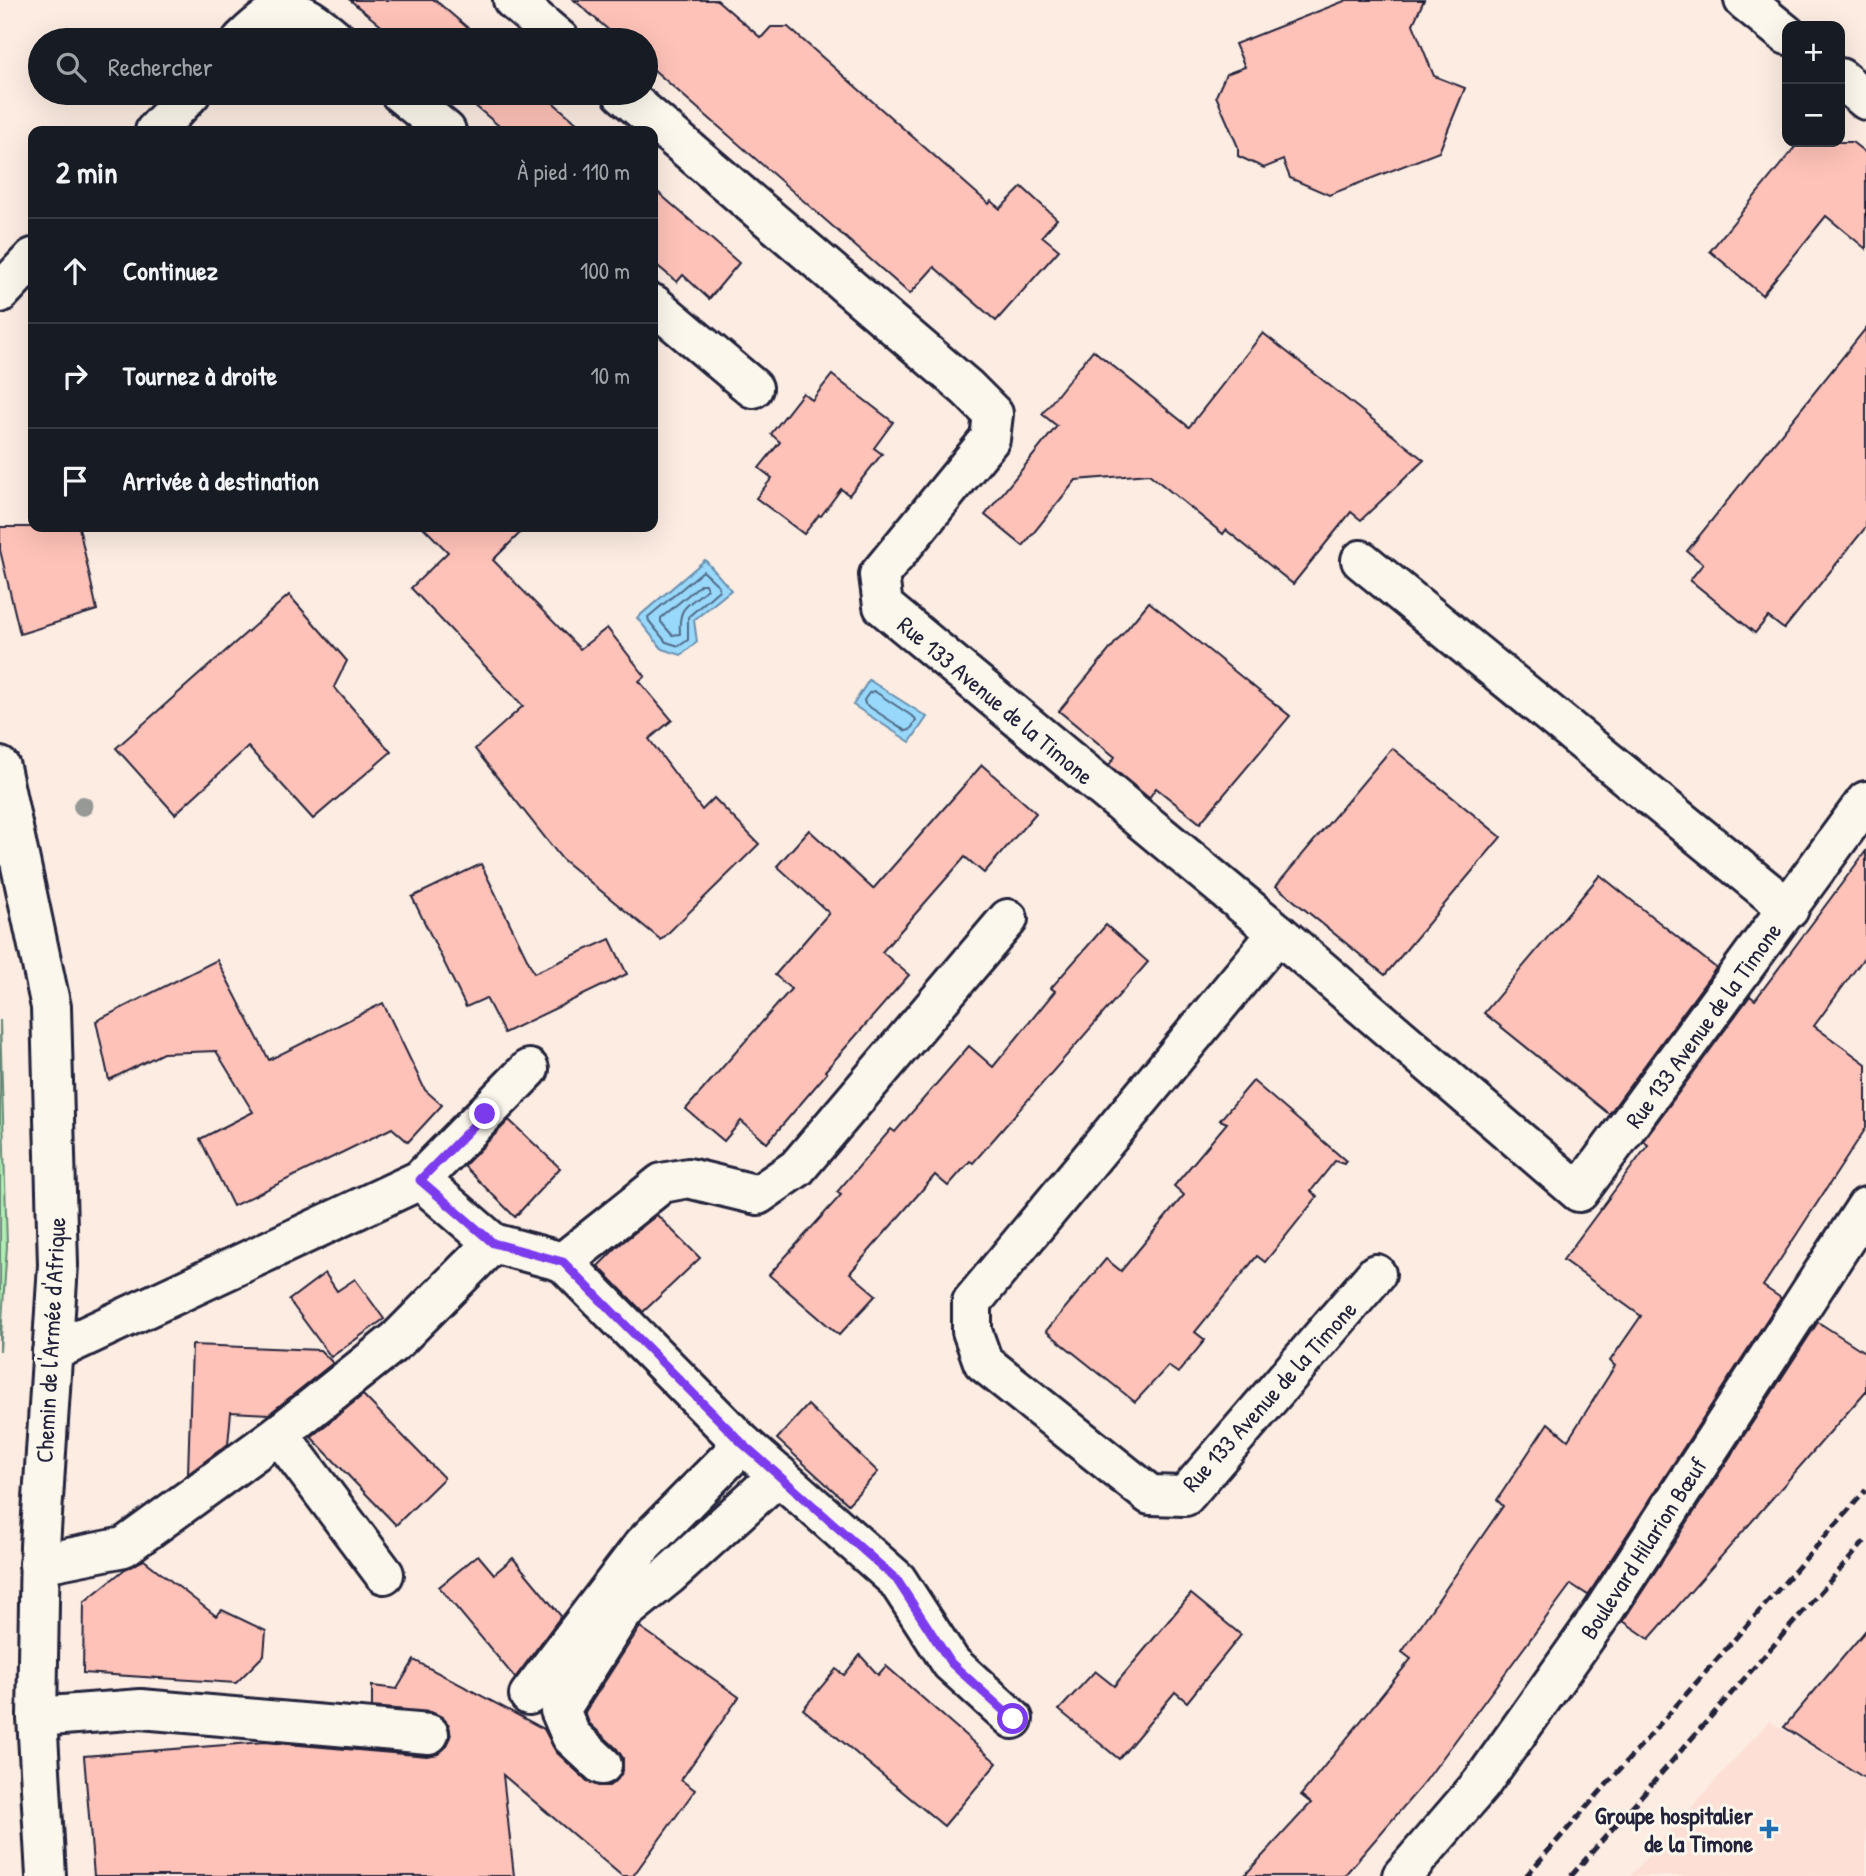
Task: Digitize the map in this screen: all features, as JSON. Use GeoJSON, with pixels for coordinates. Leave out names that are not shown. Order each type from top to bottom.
{"type":"FeatureCollection","features":[{"type":"Feature","properties":{"kind":"street"},"geometry":{"type":"LineString","coordinates":[[513,0],[546,28]]}},
{"type":"Feature","properties":{"kind":"street"},"geometry":{"type":"LineString","coordinates":[[1744,0],[1782,31]]}},
{"type":"Feature","properties":{"kind":"street"},"geometry":{"type":"LineString","coordinates":[[253,28],[274,12],[286,11],[303,13],[322,28]]}},
{"type":"Feature","properties":{"kind":"street"},"geometry":{"type":"LineString","coordinates":[[1845,82],[1866,100]]}},
{"type":"Feature","properties":{"kind":"street"},"geometry":{"type":"LineString","coordinates":[[160,126],[180,105]]}},
{"type":"Feature","properties":{"kind":"street"},"geometry":{"type":"LineString","coordinates":[[415,105],[440,126]]}},
{"type":"Feature","properties":{"kind":"street","name":"Rue 133 Avenue de la Timone"},"geometry":{"type":"LineString","coordinates":[[636,105],[967,388],[993,414],[990,439],[879,575],[883,606],[1278,933],[1579,1192],[1866,801]]}},
{"type":"Feature","properties":{"kind":"street"},"geometry":{"type":"LineString","coordinates":[[0,293],[28,263]]}},
{"type":"Feature","properties":{"kind":"street"},"geometry":{"type":"LineString","coordinates":[[658,308],[753,388]]}},
{"type":"Feature","properties":{"kind":"street","name":"Rue 133 Avenue de la Timone"},"geometry":{"type":"LineString","coordinates":[[1361,560],[1788,909]]}},
{"type":"Feature","properties":{"kind":"street","name":"Chemin de l'Armée d'Afrique"},"geometry":{"type":"LineString","coordinates":[[3,791],[51,1007],[58,1265],[39,1564],[37,1717],[46,1876]]}},
{"type":"Feature","properties":{"kind":"street"},"geometry":{"type":"LineString","coordinates":[[563,1262],[662,1182],[688,1178],[758,1195],[797,1168],[1008,919]]}},
{"type":"Feature","properties":{"kind":"street","name":"Rue 133 Avenue de la Timone"},"geometry":{"type":"LineString","coordinates":[[1278,933],[972,1301],[972,1331],[983,1362],[1150,1495],[1185,1496],[1376,1274]]}},
{"type":"Feature","properties":{"kind":"street"},"geometry":{"type":"LineString","coordinates":[[52,1352],[420,1180],[529,1069]]}},
{"type":"Feature","properties":{"kind":"street"},"geometry":{"type":"LineString","coordinates":[[420,1180],[493,1243],[563,1262],[743,1444],[897,1580],[951,1663],[1013,1719]]}},
{"type":"Feature","properties":{"kind":"street","name":"Boulevard Hilarion Bœuf"},"geometry":{"type":"LineString","coordinates":[[1402,1876],[1481,1784],[1601,1615],[1866,1208]]}},
{"type":"Feature","properties":{"kind":"street"},"geometry":{"type":"LineString","coordinates":[[39,1564],[124,1547],[279,1434],[397,1340],[493,1243]]}},
{"type":"Feature","properties":{"kind":"street"},"geometry":{"type":"LineString","coordinates":[[279,1434],[384,1574]]}},
{"type":"Feature","properties":{"kind":"street"},"geometry":{"type":"LineString","coordinates":[[529,1695],[643,1545],[743,1444]]}},
{"type":"Feature","properties":{"kind":"street"},"geometry":{"type":"LineString","coordinates":[[602,1765],[571,1736],[560,1710],[621,1614],[669,1575],[779,1475]]}},
{"type":"Feature","properties":{"kind":"street"},"geometry":{"type":"LineString","coordinates":[[37,1717],[141,1709],[429,1734]]}},
{"type":"Feature","properties":{"kind":"shaded area","name":"Groupe hospitalier de la Timone"},"geometry":{"type":"Polygon","coordinates":[[[1769,1721],[1866,1781],[1866,1876],[1630,1876],[1769,1721]]]}},
{"type":"Feature","properties":{"kind":"green space"},"geometry":{"type":"Polygon","coordinates":[[[0,1020],[7,1246],[0,1351],[0,1020]]]}},
{"type":"Feature","properties":{"kind":"water"},"geometry":{"type":"Polygon","coordinates":[[[705,560],[731,590],[694,620],[697,642],[681,655],[662,649],[637,618],[705,560]]]}},
{"type":"Feature","properties":{"kind":"water"},"geometry":{"type":"Polygon","coordinates":[[[869,680],[927,717],[910,742],[853,705],[869,680]]]}},
{"type":"Feature","properties":{"kind":"building"},"geometry":{"type":"Polygon","coordinates":[[[350,0],[435,0],[468,28],[384,28],[350,0]]]}},
{"type":"Feature","properties":{"kind":"building"},"geometry":{"type":"Polygon","coordinates":[[[574,0],[717,0],[761,38],[771,27],[788,27],[989,204],[991,201],[1000,209],[1022,187],[1057,219],[1042,236],[1059,250],[996,321],[934,267],[910,294],[658,74],[658,28],[606,28],[574,0]]]}},
{"type":"Feature","properties":{"kind":"building"},"geometry":{"type":"Polygon","coordinates":[[[1347,0],[1424,0],[1413,24],[1434,76],[1465,88],[1439,152],[1329,195],[1290,178],[1283,160],[1264,168],[1238,156],[1238,147],[1216,96],[1226,74],[1245,67],[1235,44],[1347,0]]]}},
{"type":"Feature","properties":{"kind":"building"},"geometry":{"type":"Polygon","coordinates":[[[474,105],[556,105],[580,126],[499,126],[474,105]]]}},
{"type":"Feature","properties":{"kind":"building"},"geometry":{"type":"Polygon","coordinates":[[[1845,142],[1852,142],[1866,153],[1866,249],[1826,216],[1762,295],[1710,251],[1795,147],[1845,147],[1845,142]]]}},
{"type":"Feature","properties":{"kind":"building"},"geometry":{"type":"Polygon","coordinates":[[[658,192],[739,263],[709,299],[683,275],[677,282],[658,266],[658,192]]]}},
{"type":"Feature","properties":{"kind":"building"},"geometry":{"type":"Polygon","coordinates":[[[1866,328],[1866,527],[1784,629],[1768,617],[1755,633],[1690,580],[1703,564],[1687,551],[1866,328]]]}},
{"type":"Feature","properties":{"kind":"building"},"geometry":{"type":"Polygon","coordinates":[[[1263,333],[1424,460],[1361,520],[1351,512],[1293,584],[1226,530],[1223,534],[1149,474],[1076,480],[1023,546],[985,515],[1057,426],[1042,414],[1093,350],[1189,427],[1263,333]]]}},
{"type":"Feature","properties":{"kind":"building"},"geometry":{"type":"Polygon","coordinates":[[[832,375],[893,422],[874,448],[882,454],[849,495],[841,489],[804,534],[756,498],[772,478],[759,468],[780,442],[771,434],[803,393],[812,400],[832,375]]]}},
{"type":"Feature","properties":{"kind":"building"},"geometry":{"type":"Polygon","coordinates":[[[0,527],[28,527],[28,532],[80,532],[97,610],[20,634],[0,550],[0,527]]]}},
{"type":"Feature","properties":{"kind":"building"},"geometry":{"type":"Polygon","coordinates":[[[428,532],[521,532],[493,560],[580,649],[607,628],[645,676],[639,681],[672,720],[649,739],[702,810],[714,798],[759,844],[661,940],[562,859],[475,749],[523,706],[411,588],[448,552],[428,532]]]}},
{"type":"Feature","properties":{"kind":"building"},"geometry":{"type":"Polygon","coordinates":[[[289,595],[347,661],[334,687],[391,752],[313,819],[248,747],[175,814],[116,748],[289,595]]]}},
{"type":"Feature","properties":{"kind":"building"},"geometry":{"type":"Polygon","coordinates":[[[1149,602],[1290,716],[1200,823],[1156,788],[1149,798],[1109,765],[1115,757],[1059,711],[1149,602]]]}},
{"type":"Feature","properties":{"kind":"building"},"geometry":{"type":"Polygon","coordinates":[[[1392,748],[1501,837],[1385,975],[1276,886],[1392,748]]]}},
{"type":"Feature","properties":{"kind":"building"},"geometry":{"type":"Polygon","coordinates":[[[982,765],[1036,813],[984,873],[965,857],[882,952],[909,975],[825,1071],[827,1073],[767,1143],[741,1121],[724,1141],[686,1109],[791,989],[775,975],[829,913],[777,866],[809,830],[873,889],[982,765]]]}},
{"type":"Feature","properties":{"kind":"building"},"geometry":{"type":"Polygon","coordinates":[[[1866,851],[1866,955],[1814,1026],[1866,1064],[1866,1128],[1763,1286],[1781,1298],[1588,1595],[1571,1584],[1424,1783],[1344,1876],[1244,1876],[1311,1803],[1301,1795],[1411,1659],[1402,1652],[1503,1506],[1497,1500],[1548,1423],[1568,1440],[1615,1366],[1610,1361],[1641,1316],[1563,1260],[1648,1145],[1643,1141],[1750,996],[1755,1000],[1866,851]]]}},
{"type":"Feature","properties":{"kind":"building"},"geometry":{"type":"Polygon","coordinates":[[[481,864],[534,973],[610,939],[627,974],[504,1033],[486,998],[466,1007],[412,897],[481,864]]]}},
{"type":"Feature","properties":{"kind":"building"},"geometry":{"type":"Polygon","coordinates":[[[1600,875],[1716,968],[1609,1114],[1484,1013],[1600,875]]]}},
{"type":"Feature","properties":{"kind":"building"},"geometry":{"type":"Polygon","coordinates":[[[1106,925],[1148,962],[973,1163],[970,1161],[948,1186],[935,1175],[850,1273],[876,1295],[839,1335],[769,1275],[841,1195],[837,1192],[891,1129],[895,1132],[969,1046],[993,1067],[1055,991],[1051,988],[1106,925]]]}},
{"type":"Feature","properties":{"kind":"building"},"geometry":{"type":"Polygon","coordinates":[[[217,960],[269,1060],[383,1003],[425,1090],[442,1105],[408,1142],[392,1128],[233,1206],[200,1139],[253,1112],[216,1051],[163,1053],[109,1080],[96,1021],[217,960]]]}},
{"type":"Feature","properties":{"kind":"building"},"geometry":{"type":"Polygon","coordinates":[[[1253,1081],[1346,1161],[1344,1164],[1335,1161],[1311,1191],[1317,1197],[1265,1262],[1257,1256],[1195,1332],[1205,1340],[1178,1373],[1168,1366],[1135,1402],[1046,1331],[1106,1259],[1121,1271],[1184,1195],[1174,1186],[1227,1123],[1220,1120],[1253,1081]]]}},
{"type":"Feature","properties":{"kind":"building"},"geometry":{"type":"Polygon","coordinates":[[[509,1120],[560,1168],[515,1217],[464,1166],[509,1120]]]}},
{"type":"Feature","properties":{"kind":"building"},"geometry":{"type":"Polygon","coordinates":[[[657,1215],[700,1258],[643,1312],[598,1266],[657,1215]]]}},
{"type":"Feature","properties":{"kind":"building"},"geometry":{"type":"Polygon","coordinates":[[[325,1273],[337,1291],[355,1279],[384,1319],[331,1357],[289,1300],[325,1273]]]}},
{"type":"Feature","properties":{"kind":"building"},"geometry":{"type":"Polygon","coordinates":[[[1818,1322],[1866,1353],[1866,1391],[1649,1639],[1623,1621],[1818,1322]]]}},
{"type":"Feature","properties":{"kind":"building"},"geometry":{"type":"Polygon","coordinates":[[[192,1345],[320,1350],[333,1363],[269,1414],[231,1412],[228,1444],[188,1474],[192,1345]]]}},
{"type":"Feature","properties":{"kind":"building"},"geometry":{"type":"Polygon","coordinates":[[[363,1395],[444,1478],[396,1525],[311,1437],[363,1395]]]}},
{"type":"Feature","properties":{"kind":"building"},"geometry":{"type":"Polygon","coordinates":[[[808,1405],[878,1472],[848,1504],[777,1439],[808,1405]]]}},
{"type":"Feature","properties":{"kind":"building"},"geometry":{"type":"Polygon","coordinates":[[[478,1555],[494,1574],[513,1558],[561,1616],[515,1678],[439,1587],[478,1555]]]}},
{"type":"Feature","properties":{"kind":"building"},"geometry":{"type":"Polygon","coordinates":[[[144,1560],[216,1616],[222,1610],[266,1631],[264,1655],[236,1683],[83,1673],[84,1602],[125,1569],[144,1560]]]}},
{"type":"Feature","properties":{"kind":"building"},"geometry":{"type":"Polygon","coordinates":[[[1191,1594],[1241,1635],[1187,1702],[1175,1692],[1119,1759],[1059,1710],[1095,1671],[1114,1686],[1191,1594]]]}},
{"type":"Feature","properties":{"kind":"building"},"geometry":{"type":"Polygon","coordinates":[[[640,1627],[739,1697],[681,1780],[695,1790],[633,1876],[622,1876],[503,1775],[514,1876],[94,1876],[84,1756],[264,1742],[427,1756],[438,1754],[446,1747],[451,1737],[449,1725],[442,1717],[431,1712],[372,1707],[372,1686],[397,1689],[414,1660],[544,1729],[556,1752],[587,1781],[598,1786],[609,1786],[623,1771],[623,1758],[589,1723],[585,1712],[640,1627]]]}},
{"type":"Feature","properties":{"kind":"building"},"geometry":{"type":"Polygon","coordinates":[[[1866,1630],[1866,1779],[1784,1727],[1866,1630]]]}},
{"type":"Feature","properties":{"kind":"building"},"geometry":{"type":"Polygon","coordinates":[[[860,1655],[878,1675],[886,1666],[997,1763],[944,1826],[803,1709],[836,1669],[844,1675],[860,1655]]]}},
{"type":"Feature","properties":{"kind":"railway"},"geometry":{"type":"LineString","coordinates":[[1526,1876],[1866,1490]]}},
{"type":"Feature","properties":{"kind":"railway"},"geometry":{"type":"LineString","coordinates":[[1571,1876],[1866,1540]]}},
{"type":"Feature","properties":{"kind":"place","name":"Groupe hospitalier de la Timone"},"geometry":{"type":"Point","coordinates":[1769,1829]}},
{"type":"Feature","properties":{"kind":"route"},"geometry":{"type":"LineString","coordinates":[[485,1114],[420,1180],[493,1243],[563,1262],[743,1444],[897,1580],[951,1663],[1013,1719]]}}]}
